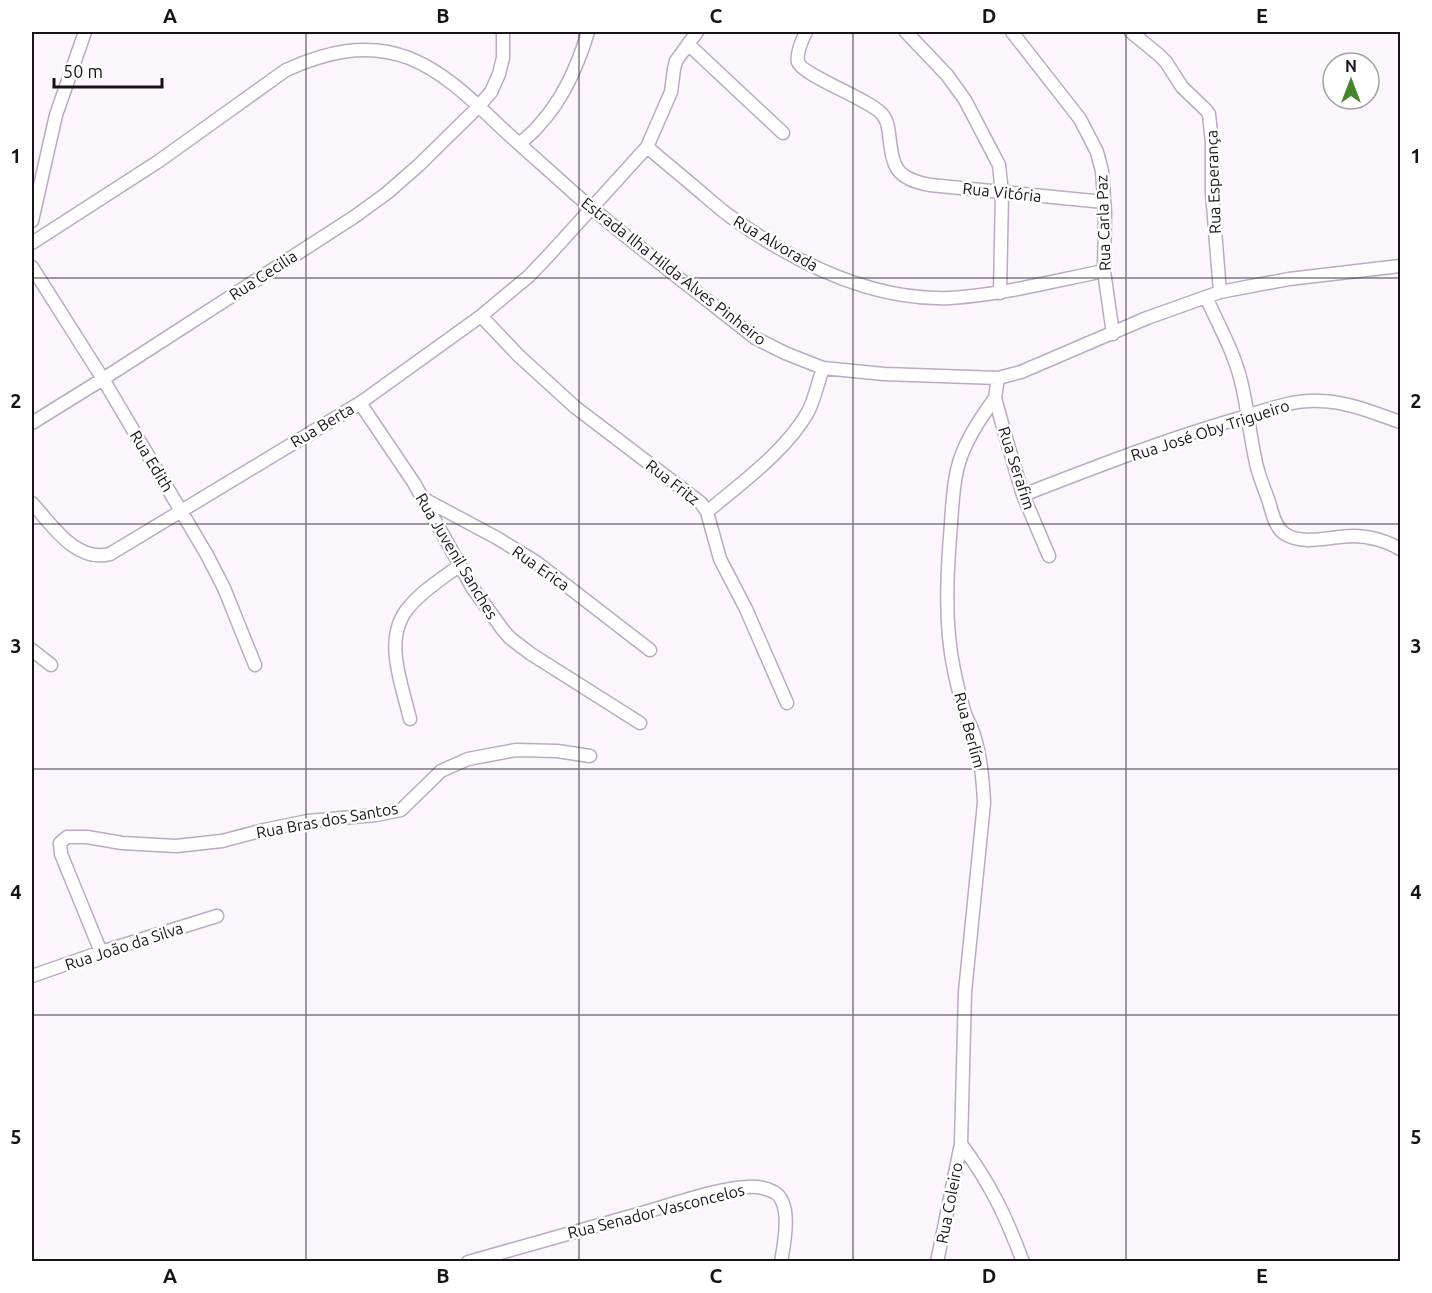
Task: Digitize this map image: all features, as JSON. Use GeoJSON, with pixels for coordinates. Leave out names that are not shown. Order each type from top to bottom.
{"type":"FeatureCollection","features":[{"type":"Feature","properties":{"kind":"street"},"geometry":{"type":"LineString","coordinates":[[32,221],[56,115],[85,32]]}},
{"type":"Feature","properties":{"kind":"street","name":"Rua Cecilia"},"geometry":{"type":"LineString","coordinates":[[32,423],[387,193],[419,165],[491,92],[503,58],[503,32]]}},
{"type":"Feature","properties":{"kind":"street"},"geometry":{"type":"LineString","coordinates":[[519,144],[540,124],[557,102],[571,78],[588,32]]}},
{"type":"Feature","properties":{"kind":"street","name":"Rua Berta"},"geometry":{"type":"LineString","coordinates":[[32,503],[57,532],[72,545],[86,554],[96,556],[110,554],[360,403],[481,316],[529,276],[592,208],[647,147],[671,92],[676,61],[697,32]]}},
{"type":"Feature","properties":{"kind":"street","name":"Rua Vitória"},"geometry":{"type":"LineString","coordinates":[[806,32],[799,51],[798,63],[801,67],[865,102],[884,116],[888,124],[893,159],[901,175],[930,185],[1104,202]]}},
{"type":"Feature","properties":{"kind":"street"},"geometry":{"type":"LineString","coordinates":[[906,32],[947,75],[965,100],[999,165],[1002,193],[1000,293]]}},
{"type":"Feature","properties":{"kind":"street","name":"Rua Carla Paz"},"geometry":{"type":"LineString","coordinates":[[1012,32],[1080,119],[1097,152],[1102,171],[1104,202],[1104,271],[1113,333]]}},
{"type":"Feature","properties":{"kind":"street","name":"Rua Esperança"},"geometry":{"type":"LineString","coordinates":[[1131,32],[1166,62],[1182,87],[1209,114],[1212,143],[1212,193],[1220,292]]}},
{"type":"Feature","properties":{"kind":"street"},"geometry":{"type":"LineString","coordinates":[[688,44],[783,133]]}},
{"type":"Feature","properties":{"kind":"street","name":"Estrada Ilha Hilda Alves Pinheiro"},"geometry":{"type":"LineString","coordinates":[[32,243],[159,161],[286,70],[332,53],[358,50],[387,52],[410,58],[445,78],[592,208],[755,338],[823,368],[884,374],[998,378],[1021,372],[1147,318],[1220,292],[1290,279],[1401,266]]}},
{"type":"Feature","properties":{"kind":"street","name":"Rua Alvorada"},"geometry":{"type":"LineString","coordinates":[[647,147],[729,216],[810,266],[882,291],[919,297],[950,298],[1000,293],[1104,271]]}},
{"type":"Feature","properties":{"kind":"street","name":"Rua Edith"},"geometry":{"type":"LineString","coordinates":[[32,267],[103,379],[216,572],[255,665]]}},
{"type":"Feature","properties":{"kind":"street"},"geometry":{"type":"LineString","coordinates":[[1206,297],[1241,380],[1257,467],[1280,530],[1298,539],[1364,536],[1401,549]]}},
{"type":"Feature","properties":{"kind":"street","name":"Rua Fritz"},"geometry":{"type":"LineString","coordinates":[[481,316],[519,356],[575,407],[701,503],[707,512],[720,559],[746,609],[787,704]]}},
{"type":"Feature","properties":{"kind":"street"},"geometry":{"type":"LineString","coordinates":[[707,512],[774,454],[793,433],[808,411],[823,368]]}},
{"type":"Feature","properties":{"kind":"street","name":"Rua Serafim"},"geometry":{"type":"LineString","coordinates":[[998,378],[995,398],[1023,495],[1048,556]]}},
{"type":"Feature","properties":{"kind":"street","name":"Rua Berlím"},"geometry":{"type":"LineString","coordinates":[[961,1144],[965,993],[984,803],[983,777],[974,734],[959,692],[951,651],[948,626],[949,550],[957,468],[969,439],[995,398]]}},
{"type":"Feature","properties":{"kind":"street","name":"Rua José Oby Trigueiro"},"geometry":{"type":"LineString","coordinates":[[1023,495],[1210,426],[1291,403],[1318,400],[1345,403],[1401,422]]}},
{"type":"Feature","properties":{"kind":"street","name":"Rua Juvenil Sanches"},"geometry":{"type":"LineString","coordinates":[[360,403],[414,483],[460,565],[497,624],[510,638],[531,654],[640,723]]}},
{"type":"Feature","properties":{"kind":"street","name":"Rua Erica"},"geometry":{"type":"LineString","coordinates":[[423,499],[497,538],[536,562],[650,650]]}},
{"type":"Feature","properties":{"kind":"street"},"geometry":{"type":"LineString","coordinates":[[410,719],[396,658],[395,647],[399,623],[408,607],[417,598],[460,565]]}},
{"type":"Feature","properties":{"kind":"street"},"geometry":{"type":"LineString","coordinates":[[32,650],[51,664]]}},
{"type":"Feature","properties":{"kind":"street","name":"Rua Bras dos Santos"},"geometry":{"type":"LineString","coordinates":[[101,952],[61,854],[60,843],[67,837],[176,846],[222,841],[308,821],[376,815],[401,810],[441,771],[468,759],[516,750],[556,751],[590,756]]}},
{"type":"Feature","properties":{"kind":"street","name":"Rua João da Silva"},"geometry":{"type":"LineString","coordinates":[[32,976],[217,916]]}},
{"type":"Feature","properties":{"kind":"street"},"geometry":{"type":"LineString","coordinates":[[961,1144],[995,1195],[1010,1226],[1023,1262]]}},
{"type":"Feature","properties":{"kind":"street","name":"Rua Coleiro"},"geometry":{"type":"LineString","coordinates":[[938,1262],[961,1144]]}},
{"type":"Feature","properties":{"kind":"street","name":"Rua Senador Vasconcelos"},"geometry":{"type":"LineString","coordinates":[[468,1262],[704,1195],[749,1186],[774,1192],[783,1203],[785,1222],[781,1262]]}}]}
